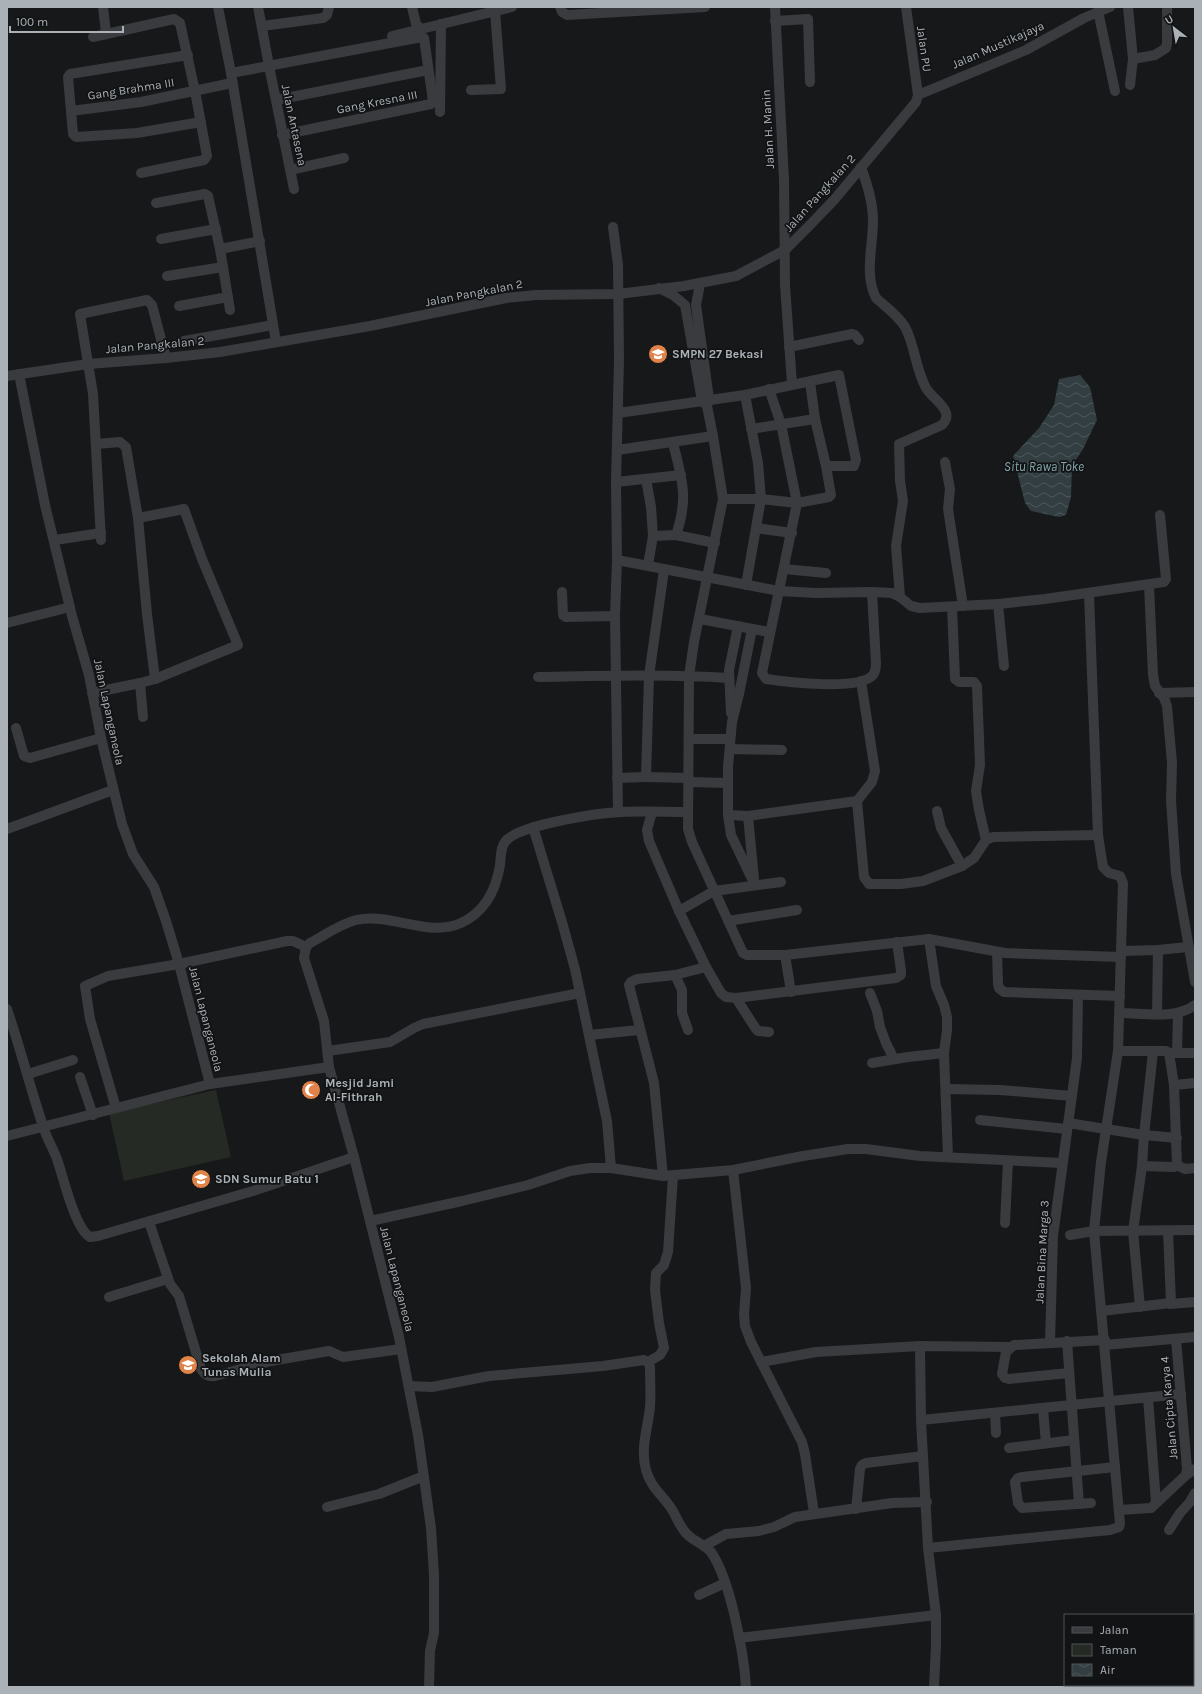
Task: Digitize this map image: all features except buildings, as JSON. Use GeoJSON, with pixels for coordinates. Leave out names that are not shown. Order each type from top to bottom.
{"type":"FeatureCollection","features":[{"type":"Feature","properties":{"kind":"street"},"geometry":{"type":"LineString","coordinates":[[103,7],[106,33]]}},
{"type":"Feature","properties":{"kind":"street"},"geometry":{"type":"LineString","coordinates":[[218,7],[232,78],[276,342]]}},
{"type":"Feature","properties":{"kind":"street","name":"Jalan Antasena"},"geometry":{"type":"LineString","coordinates":[[258,7],[294,189]]}},
{"type":"Feature","properties":{"kind":"street"},"geometry":{"type":"LineString","coordinates":[[262,26],[323,18],[328,16],[329,7]]}},
{"type":"Feature","properties":{"kind":"street","name":"Gang Kresna III"},"geometry":{"type":"LineString","coordinates":[[282,134],[428,105],[433,101],[424,38],[416,24],[412,7]]}},
{"type":"Feature","properties":{"kind":"street","name":"Gang Brahma III"},"geometry":{"type":"LineString","coordinates":[[71,111],[141,102],[195,91],[269,66],[330,54],[339,48],[422,33],[441,24],[512,7]]}},
{"type":"Feature","properties":{"kind":"street"},"geometry":{"type":"LineString","coordinates":[[560,7],[564,14],[567,15],[702,7]]}},
{"type":"Feature","properties":{"kind":"street","name":"Jalan H. Manin"},"geometry":{"type":"LineString","coordinates":[[775,7],[784,180],[785,285],[792,384]]}},
{"type":"Feature","properties":{"kind":"street","name":"Jalan PU"},"geometry":{"type":"LineString","coordinates":[[906,7],[918,95]]}},
{"type":"Feature","properties":{"kind":"street","name":"Jalan Mustikajaya"},"geometry":{"type":"LineString","coordinates":[[918,95],[1026,50],[1098,11],[1110,7]]}},
{"type":"Feature","properties":{"kind":"street"},"geometry":{"type":"LineString","coordinates":[[1128,7],[1133,59],[1130,85]]}},
{"type":"Feature","properties":{"kind":"street"},"geometry":{"type":"LineString","coordinates":[[1133,59],[1155,55],[1166,48],[1167,7]]}},
{"type":"Feature","properties":{"kind":"street"},"geometry":{"type":"LineString","coordinates":[[471,90],[501,89],[495,11]]}},
{"type":"Feature","properties":{"kind":"street"},"geometry":{"type":"LineString","coordinates":[[1098,11],[1115,91]]}},
{"type":"Feature","properties":{"kind":"street"},"geometry":{"type":"LineString","coordinates":[[93,37],[174,19],[178,20],[180,23],[188,55],[207,156],[204,160],[141,173]]}},
{"type":"Feature","properties":{"kind":"street"},"geometry":{"type":"LineString","coordinates":[[775,21],[808,19],[810,82]]}},
{"type":"Feature","properties":{"kind":"street"},"geometry":{"type":"LineString","coordinates":[[440,112],[441,24]]}},
{"type":"Feature","properties":{"kind":"street"},"geometry":{"type":"LineString","coordinates":[[188,55],[70,74],[68,77],[73,134],[76,137],[137,133],[201,122]]}},
{"type":"Feature","properties":{"kind":"street"},"geometry":{"type":"LineString","coordinates":[[276,100],[428,70]]}},
{"type":"Feature","properties":{"kind":"street","name":"Jalan Pangkalan 2"},"geometry":{"type":"LineString","coordinates":[[7,376],[88,364],[220,352],[384,323],[506,298],[536,295],[618,294],[700,284],[736,276],[785,250],[834,200],[914,104],[918,95]]}},
{"type":"Feature","properties":{"kind":"street"},"geometry":{"type":"LineString","coordinates":[[290,170],[344,158]]}},
{"type":"Feature","properties":{"kind":"street"},"geometry":{"type":"LineString","coordinates":[[861,167],[868,188],[873,220],[871,271],[874,293],[876,298],[904,326],[920,378],[928,391],[946,411],[947,417],[942,425],[899,444],[899,468],[903,501],[896,546],[900,597]]}},
{"type":"Feature","properties":{"kind":"street"},"geometry":{"type":"LineString","coordinates":[[156,204],[207,194],[220,249],[230,310]]}},
{"type":"Feature","properties":{"kind":"street"},"geometry":{"type":"LineString","coordinates":[[613,227],[618,265],[619,360],[616,482],[617,560],[614,616],[618,812]]}},
{"type":"Feature","properties":{"kind":"street"},"geometry":{"type":"LineString","coordinates":[[161,239],[216,229]]}},
{"type":"Feature","properties":{"kind":"street"},"geometry":{"type":"LineString","coordinates":[[220,249],[260,241]]}},
{"type":"Feature","properties":{"kind":"street"},"geometry":{"type":"LineString","coordinates":[[167,276],[223,267]]}},
{"type":"Feature","properties":{"kind":"street"},"geometry":{"type":"LineString","coordinates":[[700,284],[696,304],[706,402]]}},
{"type":"Feature","properties":{"kind":"street"},"geometry":{"type":"LineString","coordinates":[[659,288],[673,295],[686,307],[714,436],[723,499],[700,619],[694,642],[689,676],[689,835],[744,953],[785,955],[929,939],[997,952],[1121,954],[1158,950],[1190,941]]}},
{"type":"Feature","properties":{"kind":"street"},"geometry":{"type":"LineString","coordinates":[[178,306],[228,297]]}},
{"type":"Feature","properties":{"kind":"street"},"geometry":{"type":"LineString","coordinates":[[54,540],[101,536],[93,394],[80,314],[147,300],[152,305],[166,358]]}},
{"type":"Feature","properties":{"kind":"street"},"geometry":{"type":"LineString","coordinates":[[686,307],[696,304]]}},
{"type":"Feature","properties":{"kind":"street"},"geometry":{"type":"LineString","coordinates":[[184,341],[273,325]]}},
{"type":"Feature","properties":{"kind":"street"},"geometry":{"type":"LineString","coordinates":[[789,347],[852,334],[859,340]]}},
{"type":"Feature","properties":{"kind":"street","name":"Jalan Lapanganeola"},"geometry":{"type":"LineString","coordinates":[[19,374],[45,505],[70,607],[89,675],[113,790],[126,836],[136,860],[154,887],[179,964],[210,1084],[329,1067],[354,1157],[401,1349],[409,1386],[424,1476],[431,1528],[435,1608],[434,1633],[430,1651],[429,1687]]}},
{"type":"Feature","properties":{"kind":"street"},"geometry":{"type":"LineString","coordinates":[[618,413],[706,402],[839,376],[856,460],[854,466],[826,466]]}},
{"type":"Feature","properties":{"kind":"street"},"geometry":{"type":"LineString","coordinates":[[723,499],[761,499],[797,503],[829,498],[831,495],[815,419],[810,382]]}},
{"type":"Feature","properties":{"kind":"street"},"geometry":{"type":"LineString","coordinates":[[769,389],[781,424],[797,503],[792,533],[769,632],[762,673],[766,679],[807,684],[861,682],[872,676],[876,669],[872,592]]}},
{"type":"Feature","properties":{"kind":"street"},"geometry":{"type":"LineString","coordinates":[[745,395],[758,463],[761,499],[746,585]]}},
{"type":"Feature","properties":{"kind":"street"},"geometry":{"type":"LineString","coordinates":[[751,429],[815,419]]}},
{"type":"Feature","properties":{"kind":"street"},"geometry":{"type":"LineString","coordinates":[[617,450],[674,443],[714,436]]}},
{"type":"Feature","properties":{"kind":"street"},"geometry":{"type":"LineString","coordinates":[[96,444],[120,442],[126,447],[138,518],[155,679]]}},
{"type":"Feature","properties":{"kind":"street"},"geometry":{"type":"LineString","coordinates":[[674,443],[684,492],[684,501],[676,535]]}},
{"type":"Feature","properties":{"kind":"street"},"geometry":{"type":"LineString","coordinates":[[945,462],[950,489],[948,509],[963,606]]}},
{"type":"Feature","properties":{"kind":"street"},"geometry":{"type":"LineString","coordinates":[[616,482],[681,475]]}},
{"type":"Feature","properties":{"kind":"street"},"geometry":{"type":"LineString","coordinates":[[646,479],[651,507],[653,536],[648,565]]}},
{"type":"Feature","properties":{"kind":"street"},"geometry":{"type":"LineString","coordinates":[[92,693],[155,679],[238,645],[202,559],[184,509],[138,518]]}},
{"type":"Feature","properties":{"kind":"street"},"geometry":{"type":"LineString","coordinates":[[617,560],[779,591],[816,594],[872,592],[892,593],[915,608],[998,604],[1089,594],[1164,582],[1166,579],[1160,515]]}},
{"type":"Feature","properties":{"kind":"street"},"geometry":{"type":"LineString","coordinates":[[756,528],[792,533]]}},
{"type":"Feature","properties":{"kind":"street"},"geometry":{"type":"LineString","coordinates":[[653,536],[676,535],[715,543]]}},
{"type":"Feature","properties":{"kind":"street"},"geometry":{"type":"LineString","coordinates":[[784,569],[826,573]]}},
{"type":"Feature","properties":{"kind":"street"},"geometry":{"type":"LineString","coordinates":[[646,777],[649,676],[664,570]]}},
{"type":"Feature","properties":{"kind":"street"},"geometry":{"type":"LineString","coordinates":[[1149,585],[1151,665],[1155,686],[1164,698],[1167,706],[1172,763],[1171,800],[1176,874],[1190,941],[1195,982]]}},
{"type":"Feature","properties":{"kind":"street"},"geometry":{"type":"LineString","coordinates":[[562,592],[563,615],[566,617],[614,616]]}},
{"type":"Feature","properties":{"kind":"street"},"geometry":{"type":"LineString","coordinates":[[928,1548],[1116,1529],[1120,1524],[1094,1231],[1099,1178],[1118,1051],[1123,881],[1120,876],[1109,873],[1103,867],[1098,835],[1089,594]]}},
{"type":"Feature","properties":{"kind":"street"},"geometry":{"type":"LineString","coordinates":[[998,604],[1004,666]]}},
{"type":"Feature","properties":{"kind":"street"},"geometry":{"type":"LineString","coordinates":[[7,623],[70,607]]}},
{"type":"Feature","properties":{"kind":"street"},"geometry":{"type":"LineString","coordinates":[[952,607],[955,679],[959,682],[974,682],[977,686],[980,765],[976,791],[978,810],[986,840]]}},
{"type":"Feature","properties":{"kind":"street"},"geometry":{"type":"LineString","coordinates":[[700,619],[769,632]]}},
{"type":"Feature","properties":{"kind":"street"},"geometry":{"type":"LineString","coordinates":[[732,722],[729,678],[738,626]]}},
{"type":"Feature","properties":{"kind":"street"},"geometry":{"type":"LineString","coordinates":[[752,629],[732,722],[728,783],[728,815],[731,835],[755,884]]}},
{"type":"Feature","properties":{"kind":"street"},"geometry":{"type":"LineString","coordinates":[[538,677],[616,675],[729,678]]}},
{"type":"Feature","properties":{"kind":"street"},"geometry":{"type":"LineString","coordinates":[[861,682],[875,771],[875,777],[872,782],[857,801],[864,877],[870,884],[901,884],[923,881],[962,866],[974,858],[986,840],[999,836],[1098,835]]}},
{"type":"Feature","properties":{"kind":"street"},"geometry":{"type":"LineString","coordinates":[[140,683],[143,718]]}},
{"type":"Feature","properties":{"kind":"street"},"geometry":{"type":"LineString","coordinates":[[1159,693],[1195,692]]}},
{"type":"Feature","properties":{"kind":"street"},"geometry":{"type":"LineString","coordinates":[[16,728],[24,756],[30,758],[101,738]]}},
{"type":"Feature","properties":{"kind":"street"},"geometry":{"type":"LineString","coordinates":[[690,739],[782,750]]}},
{"type":"Feature","properties":{"kind":"street"},"geometry":{"type":"LineString","coordinates":[[617,778],[646,777],[728,783]]}},
{"type":"Feature","properties":{"kind":"street"},"geometry":{"type":"LineString","coordinates":[[7,829],[113,790]]}},
{"type":"Feature","properties":{"kind":"street"},"geometry":{"type":"LineString","coordinates":[[728,815],[748,816],[857,801]]}},
{"type":"Feature","properties":{"kind":"street"},"geometry":{"type":"LineString","coordinates":[[937,811],[941,828],[962,866]]}},
{"type":"Feature","properties":{"kind":"street"},"geometry":{"type":"LineString","coordinates":[[329,1067],[328,1051],[321,1010],[304,958],[306,947],[316,939],[357,920],[374,919],[431,928],[454,926],[474,916],[486,904],[492,893],[500,866],[502,846],[514,834],[574,818],[618,812],[688,812]]}},
{"type":"Feature","properties":{"kind":"street"},"geometry":{"type":"LineString","coordinates":[[652,812],[647,830],[649,841],[679,911],[706,967],[723,996],[732,999],[896,978],[901,971],[897,942]]}},
{"type":"Feature","properties":{"kind":"street"},"geometry":{"type":"LineString","coordinates":[[748,816],[755,884]]}},
{"type":"Feature","properties":{"kind":"street"},"geometry":{"type":"LineString","coordinates":[[533,828],[562,922],[580,993],[607,1121],[611,1168]]}},
{"type":"Feature","properties":{"kind":"street"},"geometry":{"type":"LineString","coordinates":[[679,911],[714,891],[755,884],[781,882]]}},
{"type":"Feature","properties":{"kind":"street"},"geometry":{"type":"LineString","coordinates":[[728,921],[797,910]]}},
{"type":"Feature","properties":{"kind":"street"},"geometry":{"type":"LineString","coordinates":[[929,939],[936,986],[947,1017],[944,1053],[948,1157]]}},
{"type":"Feature","properties":{"kind":"street"},"geometry":{"type":"LineString","coordinates":[[116,1108],[90,1019],[84,986],[108,976],[179,964],[287,941],[293,941],[306,947]]}},
{"type":"Feature","properties":{"kind":"street"},"geometry":{"type":"LineString","coordinates":[[1157,1014],[1158,950]]}},
{"type":"Feature","properties":{"kind":"street"},"geometry":{"type":"LineString","coordinates":[[997,952],[998,984],[1004,992],[1120,996]]}},
{"type":"Feature","properties":{"kind":"street"},"geometry":{"type":"LineString","coordinates":[[785,955],[791,992]]}},
{"type":"Feature","properties":{"kind":"street"},"geometry":{"type":"LineString","coordinates":[[409,1386],[432,1387],[489,1376],[603,1366],[644,1360],[648,1362],[660,1355],[664,1348],[659,1323],[655,1284],[656,1273],[664,1265],[668,1252],[668,1176],[654,1083],[639,1030],[629,983],[636,980],[675,975],[706,967]]}},
{"type":"Feature","properties":{"kind":"street"},"geometry":{"type":"LineString","coordinates":[[675,975],[682,990],[682,1013],[688,1030]]}},
{"type":"Feature","properties":{"kind":"street"},"geometry":{"type":"LineString","coordinates":[[328,1051],[383,1044],[399,1038],[423,1024],[580,993]]}},
{"type":"Feature","properties":{"kind":"street"},"geometry":{"type":"LineString","coordinates":[[870,993],[877,1011],[880,1027],[894,1059]]}},
{"type":"Feature","properties":{"kind":"street","name":"Jalan Bina Marga 3"},"geometry":{"type":"LineString","coordinates":[[1050,1343],[1054,1236],[1078,1038],[1078,995]]}},
{"type":"Feature","properties":{"kind":"street"},"geometry":{"type":"LineString","coordinates":[[736,998],[756,1029],[758,1031],[769,1032]]}},
{"type":"Feature","properties":{"kind":"street"},"geometry":{"type":"LineString","coordinates":[[1120,1013],[1178,1013],[1188,1010],[1195,1005]]}},
{"type":"Feature","properties":{"kind":"street"},"geometry":{"type":"LineString","coordinates":[[7,1009],[43,1126],[57,1159],[74,1213],[86,1235],[93,1237],[149,1222],[253,1191],[354,1157]]}},
{"type":"Feature","properties":{"kind":"street"},"geometry":{"type":"LineString","coordinates":[[1177,1165],[1174,1053],[1178,1013]]}},
{"type":"Feature","properties":{"kind":"street"},"geometry":{"type":"LineString","coordinates":[[589,1035],[639,1030]]}},
{"type":"Feature","properties":{"kind":"street"},"geometry":{"type":"LineString","coordinates":[[1118,1051],[1166,1051],[1174,1053],[1195,1053]]}},
{"type":"Feature","properties":{"kind":"street"},"geometry":{"type":"LineString","coordinates":[[1140,1307],[1133,1231],[1142,1166],[1153,1052]]}},
{"type":"Feature","properties":{"kind":"street"},"geometry":{"type":"LineString","coordinates":[[872,1063],[944,1053]]}},
{"type":"Feature","properties":{"kind":"street"},"geometry":{"type":"LineString","coordinates":[[28,1074],[73,1060]]}},
{"type":"Feature","properties":{"kind":"street"},"geometry":{"type":"LineString","coordinates":[[80,1077],[93,1115]]}},
{"type":"Feature","properties":{"kind":"street"},"geometry":{"type":"LineString","coordinates":[[7,1136],[210,1084]]}},
{"type":"Feature","properties":{"kind":"street"},"geometry":{"type":"LineString","coordinates":[[1174,1085],[1195,1084]]}},
{"type":"Feature","properties":{"kind":"street"},"geometry":{"type":"LineString","coordinates":[[946,1089],[1000,1090],[1072,1096]]}},
{"type":"Feature","properties":{"kind":"street"},"geometry":{"type":"LineString","coordinates":[[980,1120],[1106,1129],[1177,1138]]}},
{"type":"Feature","properties":{"kind":"street"},"geometry":{"type":"LineString","coordinates":[[370,1221],[502,1192],[570,1171],[590,1168],[611,1168],[668,1176],[732,1170],[803,1156],[866,1149],[920,1156],[1062,1163]]}},
{"type":"Feature","properties":{"kind":"street"},"geometry":{"type":"LineString","coordinates":[[1005,1223],[1008,1161]]}},
{"type":"Feature","properties":{"kind":"street"},"geometry":{"type":"LineString","coordinates":[[1142,1166],[1174,1167],[1177,1165],[1185,1169],[1195,1168]]}},
{"type":"Feature","properties":{"kind":"street"},"geometry":{"type":"LineString","coordinates":[[732,1170],[746,1288],[744,1315],[745,1326],[750,1342],[802,1442],[814,1513]]}},
{"type":"Feature","properties":{"kind":"street"},"geometry":{"type":"LineString","coordinates":[[149,1222],[170,1284],[178,1293],[201,1369],[204,1374],[209,1377],[271,1361],[330,1351],[343,1357],[401,1349]]}},
{"type":"Feature","properties":{"kind":"street"},"geometry":{"type":"LineString","coordinates":[[1070,1235],[1094,1231],[1195,1230]]}},
{"type":"Feature","properties":{"kind":"street"},"geometry":{"type":"LineString","coordinates":[[1168,1231],[1170,1304]]}},
{"type":"Feature","properties":{"kind":"street"},"geometry":{"type":"LineString","coordinates":[[109,1297],[168,1279]]}},
{"type":"Feature","properties":{"kind":"street"},"geometry":{"type":"LineString","coordinates":[[1101,1311],[1195,1302]]}},
{"type":"Feature","properties":{"kind":"street"},"geometry":{"type":"LineString","coordinates":[[761,1362],[816,1352],[920,1346],[1011,1347],[1018,1345],[1067,1341],[1105,1342],[1195,1337]]}},
{"type":"Feature","properties":{"kind":"street","name":"Jalan Cipta Karya 4"},"geometry":{"type":"LineString","coordinates":[[1176,1339],[1187,1468],[1186,1475]]}},
{"type":"Feature","properties":{"kind":"street"},"geometry":{"type":"LineString","coordinates":[[1067,1341],[1078,1504]]}},
{"type":"Feature","properties":{"kind":"street"},"geometry":{"type":"LineString","coordinates":[[920,1346],[921,1420],[927,1502],[928,1548],[936,1615],[934,1687]]}},
{"type":"Feature","properties":{"kind":"street"},"geometry":{"type":"LineString","coordinates":[[1011,1347],[1006,1352],[1002,1374],[1005,1378],[1069,1373]]}},
{"type":"Feature","properties":{"kind":"street"},"geometry":{"type":"LineString","coordinates":[[648,1362],[650,1367],[650,1405],[644,1439],[644,1459],[646,1470],[650,1483],[670,1507],[688,1536],[704,1546],[714,1558],[725,1583],[739,1638],[746,1687]]}},
{"type":"Feature","properties":{"kind":"street"},"geometry":{"type":"LineString","coordinates":[[921,1420],[1181,1394]]}},
{"type":"Feature","properties":{"kind":"street"},"geometry":{"type":"LineString","coordinates":[[1148,1398],[1156,1502]]}},
{"type":"Feature","properties":{"kind":"street"},"geometry":{"type":"LineString","coordinates":[[1043,1409],[1046,1443]]}},
{"type":"Feature","properties":{"kind":"street"},"geometry":{"type":"LineString","coordinates":[[995,1413],[996,1433]]}},
{"type":"Feature","properties":{"kind":"street"},"geometry":{"type":"LineString","coordinates":[[1009,1448],[1074,1440]]}},
{"type":"Feature","properties":{"kind":"street"},"geometry":{"type":"LineString","coordinates":[[856,1509],[860,1469],[862,1465],[866,1463],[923,1456]]}},
{"type":"Feature","properties":{"kind":"street"},"geometry":{"type":"LineString","coordinates":[[1091,1503],[1022,1508],[1018,1503],[1015,1485],[1016,1480],[1022,1477],[1115,1467]]}},
{"type":"Feature","properties":{"kind":"street"},"geometry":{"type":"LineString","coordinates":[[1119,1510],[1150,1508],[1186,1475],[1195,1469]]}},
{"type":"Feature","properties":{"kind":"street"},"geometry":{"type":"LineString","coordinates":[[327,1507],[379,1494],[424,1476]]}},
{"type":"Feature","properties":{"kind":"street"},"geometry":{"type":"LineString","coordinates":[[1169,1530],[1195,1493]]}},
{"type":"Feature","properties":{"kind":"street"},"geometry":{"type":"LineString","coordinates":[[704,1546],[726,1534],[759,1531],[774,1527],[795,1517],[814,1513],[856,1509],[892,1503],[927,1502]]}},
{"type":"Feature","properties":{"kind":"street"},"geometry":{"type":"LineString","coordinates":[[698,1595],[725,1583]]}},
{"type":"Feature","properties":{"kind":"street"},"geometry":{"type":"LineString","coordinates":[[739,1638],[936,1615]]}},
{"type":"Feature","properties":{"kind":"green space"},"geometry":{"type":"Polygon","coordinates":[[[216,1090],[231,1157],[124,1181],[109,1113],[216,1090]]]}},
{"type":"Feature","properties":{"kind":"water","name":"Situ Rawa Toke"},"geometry":{"type":"Polygon","coordinates":[[[1080,375],[1090,387],[1097,420],[1083,449],[1072,466],[1071,497],[1066,515],[1059,517],[1031,511],[1025,503],[1013,456],[1039,428],[1054,405],[1059,379],[1080,375]]]}},
{"type":"Feature","properties":{"kind":"place","name":"SMPN 27 Bekasi"},"geometry":{"type":"Point","coordinates":[658,354]}},
{"type":"Feature","properties":{"kind":"place","name":"Mesjid Jami Al-Fithrah"},"geometry":{"type":"Point","coordinates":[311,1090]}},
{"type":"Feature","properties":{"kind":"place","name":"SDN Sumur Batu 1"},"geometry":{"type":"Point","coordinates":[201,1179]}},
{"type":"Feature","properties":{"kind":"place","name":"Sekolah Alam Tunas Mulia"},"geometry":{"type":"Point","coordinates":[188,1365]}}]}
